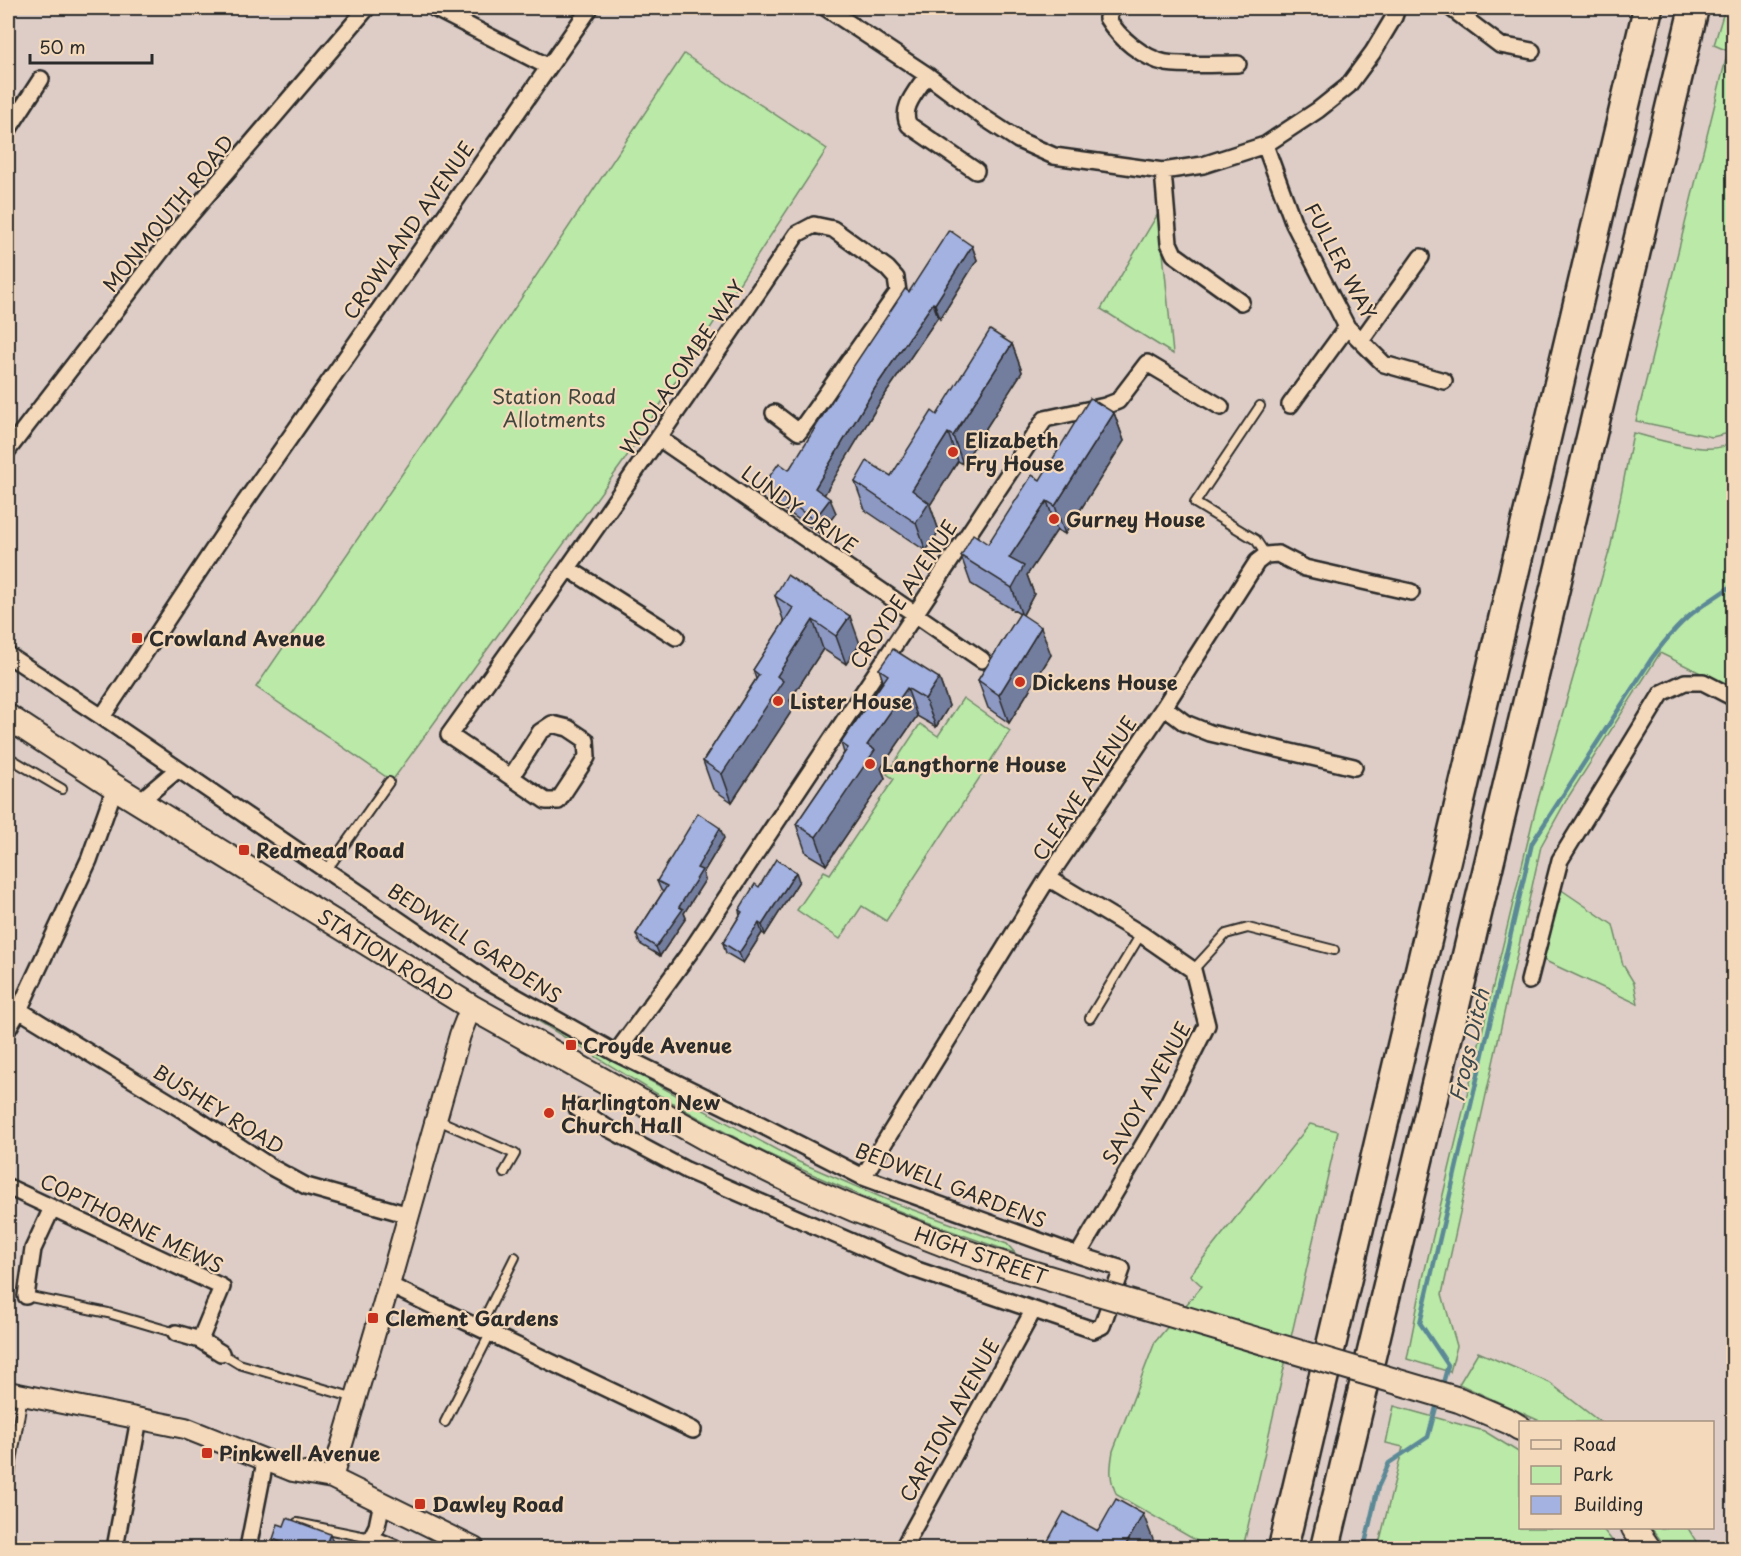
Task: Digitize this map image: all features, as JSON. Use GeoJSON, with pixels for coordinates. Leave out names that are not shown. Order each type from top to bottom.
{"type":"FeatureCollection","features":[{"type":"Feature","properties":{"kind":"highway"},"geometry":{"type":"LineString","coordinates":[[1283,1548],[1648,8]]}},
{"type":"Feature","properties":{"kind":"highway"},"geometry":{"type":"LineString","coordinates":[[1325,1548],[1694,8]]}},
{"type":"Feature","properties":{"kind":"main road","name":"STATION ROAD"},"geometry":{"type":"LineString","coordinates":[[8,717],[114,787],[471,1007]]}},
{"type":"Feature","properties":{"kind":"main road","name":"HIGH STREET"},"geometry":{"type":"LineString","coordinates":[[471,1007],[711,1141],[799,1185],[917,1234],[1011,1267],[1459,1400],[1519,1427]]}},
{"type":"Feature","properties":{"kind":"main road"},"geometry":{"type":"LineString","coordinates":[[1635,1529],[1648,1548]]}},
{"type":"Feature","properties":{"kind":"street","name":"MONMOUTH ROAD"},"geometry":{"type":"LineString","coordinates":[[8,450],[178,228],[367,8]]}},
{"type":"Feature","properties":{"kind":"street"},"geometry":{"type":"LineString","coordinates":[[434,8],[547,66]]}},
{"type":"Feature","properties":{"kind":"street","name":"CROWLAND AVENUE"},"geometry":{"type":"LineString","coordinates":[[102,717],[245,502],[547,66],[590,8]]}},
{"type":"Feature","properties":{"kind":"street"},"geometry":{"type":"LineString","coordinates":[[826,8],[927,75],[1018,140],[1054,156],[1163,171],[1203,165],[1265,145],[1318,110],[1347,86],[1373,52],[1397,8]]}},
{"type":"Feature","properties":{"kind":"street"},"geometry":{"type":"LineString","coordinates":[[1113,8],[1107,18],[1114,30],[1143,54],[1166,63],[1238,64]]}},
{"type":"Feature","properties":{"kind":"street"},"geometry":{"type":"LineString","coordinates":[[1451,8],[1500,45],[1532,51]]}},
{"type":"Feature","properties":{"kind":"street"},"geometry":{"type":"LineString","coordinates":[[927,75],[905,111],[905,118],[909,125],[976,171]]}},
{"type":"Feature","properties":{"kind":"street"},"geometry":{"type":"LineString","coordinates":[[8,130],[41,79]]}},
{"type":"Feature","properties":{"kind":"street","name":"FULLER WAY"},"geometry":{"type":"LineString","coordinates":[[1265,145],[1294,224],[1347,327],[1384,364],[1444,381]]}},
{"type":"Feature","properties":{"kind":"street"},"geometry":{"type":"LineString","coordinates":[[1163,171],[1169,243],[1174,254],[1241,302]]}},
{"type":"Feature","properties":{"kind":"street","name":"WOOLACOMBE WAY"},"geometry":{"type":"LineString","coordinates":[[511,777],[540,732],[552,724],[568,728],[586,740],[587,757],[558,801],[546,801],[449,735],[660,439],[797,234],[814,225],[833,229],[887,268],[896,278],[898,292],[799,432],[774,413]]}},
{"type":"Feature","properties":{"kind":"street"},"geometry":{"type":"LineString","coordinates":[[1360,341],[1421,257]]}},
{"type":"Feature","properties":{"kind":"street"},"geometry":{"type":"LineString","coordinates":[[1290,405],[1347,327]]}},
{"type":"Feature","properties":{"kind":"street","name":"CROYDE AVENUE"},"geometry":{"type":"LineString","coordinates":[[616,1053],[690,952],[1045,419],[1106,406],[1118,401],[1147,363],[1221,407]]}},
{"type":"Feature","properties":{"kind":"street","name":"LUNDY DRIVE"},"geometry":{"type":"LineString","coordinates":[[660,439],[982,660]]}},
{"type":"Feature","properties":{"kind":"street"},"geometry":{"type":"LineString","coordinates":[[1266,555],[1278,554],[1305,567],[1410,592]]}},
{"type":"Feature","properties":{"kind":"street","name":"CLEAVE AVENUE"},"geometry":{"type":"LineString","coordinates":[[863,1177],[1048,878],[1164,707],[1257,562],[1266,555]]}},
{"type":"Feature","properties":{"kind":"street"},"geometry":{"type":"LineString","coordinates":[[569,569],[676,637]]}},
{"type":"Feature","properties":{"kind":"street","name":"BEDWELL GARDENS"},"geometry":{"type":"LineString","coordinates":[[8,655],[488,981],[616,1053],[863,1177],[1122,1269],[1102,1326],[1093,1330],[1033,1311]]}},
{"type":"Feature","properties":{"kind":"street"},"geometry":{"type":"LineString","coordinates":[[1529,981],[1560,861],[1662,693],[1685,682],[1703,682],[1734,698]]}},
{"type":"Feature","properties":{"kind":"street"},"geometry":{"type":"LineString","coordinates":[[1164,707],[1185,723],[1210,733],[1354,767]]}},
{"type":"Feature","properties":{"kind":"street"},"geometry":{"type":"LineString","coordinates":[[139,802],[178,769]]}},
{"type":"Feature","properties":{"kind":"street"},"geometry":{"type":"LineString","coordinates":[[8,1029],[20,1010],[89,860],[114,787]]}},
{"type":"Feature","properties":{"kind":"street"},"geometry":{"type":"LineString","coordinates":[[1048,878],[1141,934],[1193,970]]}},
{"type":"Feature","properties":{"kind":"street","name":"SAVOY AVENUE"},"geometry":{"type":"LineString","coordinates":[[1078,1255],[1168,1103],[1207,1025],[1193,970]]}},
{"type":"Feature","properties":{"kind":"street","name":"STATION ROAD"},"geometry":{"type":"LineString","coordinates":[[332,1478],[460,1035],[471,1007]]}},
{"type":"Feature","properties":{"kind":"street","name":"BUSHEY ROAD"},"geometry":{"type":"LineString","coordinates":[[20,1010],[271,1167],[306,1186],[409,1215]]}},
{"type":"Feature","properties":{"kind":"street"},"geometry":{"type":"LineString","coordinates":[[577,1108],[609,1129],[686,1170],[914,1269],[1033,1311]]}},
{"type":"Feature","properties":{"kind":"street","name":"COPTHORNE MEWS"},"geometry":{"type":"LineString","coordinates":[[8,1187],[222,1287],[200,1340]]}},
{"type":"Feature","properties":{"kind":"street"},"geometry":{"type":"LineString","coordinates":[[26,1296],[33,1249],[52,1208]]}},
{"type":"Feature","properties":{"kind":"street"},"geometry":{"type":"LineString","coordinates":[[389,1285],[693,1430]]}},
{"type":"Feature","properties":{"kind":"street","name":"CARLTON AVENUE"},"geometry":{"type":"LineString","coordinates":[[903,1548],[1033,1311]]}},
{"type":"Feature","properties":{"kind":"street"},"geometry":{"type":"LineString","coordinates":[[176,1333],[200,1340],[221,1353]]}},
{"type":"Feature","properties":{"kind":"street"},"geometry":{"type":"LineString","coordinates":[[15,1393],[185,1428],[266,1462],[293,1471],[332,1478],[474,1548]]}},
{"type":"Feature","properties":{"kind":"street"},"geometry":{"type":"LineString","coordinates":[[115,1548],[139,1419]]}},
{"type":"Feature","properties":{"kind":"street"},"geometry":{"type":"LineString","coordinates":[[248,1548],[266,1462]]}},
{"type":"Feature","properties":{"kind":"street"},"geometry":{"type":"LineString","coordinates":[[382,1502],[372,1538],[394,1548]]}},
{"type":"Feature","properties":{"kind":"lane"},"geometry":{"type":"LineString","coordinates":[[1260,406],[1195,503],[1256,540],[1266,555]]}},
{"type":"Feature","properties":{"kind":"lane"},"geometry":{"type":"LineString","coordinates":[[8,757],[62,789]]}},
{"type":"Feature","properties":{"kind":"lane"},"geometry":{"type":"LineString","coordinates":[[326,871],[389,782]]}},
{"type":"Feature","properties":{"kind":"lane"},"geometry":{"type":"LineString","coordinates":[[1193,970],[1226,934],[1248,928],[1334,950]]}},
{"type":"Feature","properties":{"kind":"lane"},"geometry":{"type":"LineString","coordinates":[[1090,1018],[1141,934]]}},
{"type":"Feature","properties":{"kind":"lane"},"geometry":{"type":"LineString","coordinates":[[436,1119],[515,1154],[504,1173]]}},
{"type":"Feature","properties":{"kind":"lane"},"geometry":{"type":"LineString","coordinates":[[445,1422],[486,1330],[515,1257]]}},
{"type":"Feature","properties":{"kind":"lane"},"geometry":{"type":"LineString","coordinates":[[26,1296],[108,1313],[176,1333]]}},
{"type":"Feature","properties":{"kind":"lane"},"geometry":{"type":"LineString","coordinates":[[221,1353],[238,1364],[355,1398]]}},
{"type":"Feature","properties":{"kind":"lane"},"geometry":{"type":"LineString","coordinates":[[8,1486],[15,1393]]}},
{"type":"Feature","properties":{"kind":"lane"},"geometry":{"type":"LineString","coordinates":[[289,1521],[372,1538]]}},
{"type":"Feature","properties":{"kind":"green space"},"geometry":{"type":"Polygon","coordinates":[[[1725,8],[1734,8],[1734,432],[1712,437],[1636,421],[1728,51],[1714,45],[1725,8]]]}},
{"type":"Feature","properties":{"kind":"green space","name":"Station Road Allotments"},"geometry":{"type":"Polygon","coordinates":[[[684,54],[827,149],[623,462],[392,781],[256,687],[478,363],[684,54]]]}},
{"type":"Feature","properties":{"kind":"green space"},"geometry":{"type":"Polygon","coordinates":[[[1159,212],[1173,354],[1101,309],[1159,212]]]}},
{"type":"Feature","properties":{"kind":"green space"},"geometry":{"type":"Polygon","coordinates":[[[1633,433],[1699,448],[1712,448],[1733,442],[1733,689],[1660,653],[1567,799],[1541,846],[1442,1294],[1457,1346],[1450,1372],[1407,1359],[1423,1278],[1536,807],[1611,545],[1633,433]]]}},
{"type":"Feature","properties":{"kind":"green space"},"geometry":{"type":"Polygon","coordinates":[[[963,698],[1010,731],[886,921],[862,906],[840,939],[797,910],[824,871],[830,874],[894,779],[887,774],[920,724],[938,736],[963,698]]]}},
{"type":"Feature","properties":{"kind":"green space"},"geometry":{"type":"Polygon","coordinates":[[[1560,889],[1613,925],[1623,965],[1634,983],[1638,1004],[1539,958],[1560,889]]]}},
{"type":"Feature","properties":{"kind":"green space"},"geometry":{"type":"Polygon","coordinates":[[[527,1014],[799,1162],[897,1204],[1007,1244],[1015,1253],[888,1207],[733,1137],[527,1014]]]}},
{"type":"Feature","properties":{"kind":"green space"},"geometry":{"type":"Polygon","coordinates":[[[1310,1124],[1338,1131],[1243,1548],[1209,1548],[1117,1495],[1111,1474],[1113,1451],[1155,1342],[1202,1286],[1190,1275],[1310,1124]]]}},
{"type":"Feature","properties":{"kind":"green space"},"geometry":{"type":"Polygon","coordinates":[[[1478,1352],[1550,1383],[1599,1421],[1540,1421],[1459,1384],[1478,1352]]]}},
{"type":"Feature","properties":{"kind":"green space"},"geometry":{"type":"Polygon","coordinates":[[[1394,1406],[1484,1431],[1519,1452],[1519,1529],[1603,1529],[1618,1548],[1378,1548],[1403,1447],[1386,1443],[1394,1406]]]}},
{"type":"Feature","properties":{"kind":"green space"},"geometry":{"type":"Polygon","coordinates":[[[1652,1529],[1689,1529],[1700,1548],[1667,1548],[1652,1529]]]}},
{"type":"Feature","properties":{"kind":"building"},"geometry":{"type":"Polygon","coordinates":[[[949,230],[972,246],[935,304],[933,303],[875,388],[815,488],[830,499],[814,520],[764,484],[779,463],[789,470],[905,289],[909,292],[949,230]]]}},
{"type":"Feature","properties":{"kind":"building"},"geometry":{"type":"Polygon","coordinates":[[[990,330],[1012,344],[953,436],[948,433],[912,490],[929,503],[916,523],[855,482],[867,461],[891,476],[932,411],[937,415],[990,330]]]}},
{"type":"Feature","properties":{"kind":"building"},"geometry":{"type":"Polygon","coordinates":[[[1090,398],[1114,413],[1055,506],[1047,501],[1009,558],[1024,566],[1012,588],[961,556],[973,534],[988,544],[1032,475],[1040,480],[1090,398]]]}},
{"type":"Feature","properties":{"kind":"building"},"geometry":{"type":"Polygon","coordinates":[[[787,575],[850,616],[836,636],[813,620],[777,676],[783,681],[722,774],[703,761],[759,675],[753,670],[793,608],[775,596],[787,575]]]}},
{"type":"Feature","properties":{"kind":"building"},"geometry":{"type":"Polygon","coordinates":[[[1020,613],[1041,627],[999,695],[978,680],[1020,613]]]}},
{"type":"Feature","properties":{"kind":"building"},"geometry":{"type":"Polygon","coordinates":[[[893,649],[939,678],[925,699],[907,688],[867,745],[875,750],[816,837],[796,824],[848,748],[841,743],[888,675],[879,669],[893,649]]]}},
{"type":"Feature","properties":{"kind":"building"},"geometry":{"type":"Polygon","coordinates":[[[698,813],[720,828],[697,868],[702,870],[679,907],[683,909],[656,947],[636,934],[667,886],[657,881],[698,813]]]}},
{"type":"Feature","properties":{"kind":"building"},"geometry":{"type":"Polygon","coordinates":[[[776,859],[796,872],[762,925],[759,923],[739,953],[723,943],[742,912],[739,910],[755,884],[759,887],[776,859]]]}},
{"type":"Feature","properties":{"kind":"building"},"geometry":{"type":"Polygon","coordinates":[[[1116,1499],[1143,1514],[1124,1548],[1044,1548],[1064,1512],[1098,1531],[1116,1499]]]}},
{"type":"Feature","properties":{"kind":"building"},"geometry":{"type":"Polygon","coordinates":[[[287,1518],[330,1534],[326,1544],[332,1546],[331,1548],[284,1548],[285,1544],[273,1539],[278,1524],[284,1526],[287,1518]]]}},
{"type":"Feature","properties":{"kind":"waterway","name":"Frogs Ditch"},"geometry":{"type":"LineString","coordinates":[[1442,1387],[1448,1365],[1420,1323],[1532,843],[1652,658],[1691,614],[1734,584]]}},
{"type":"Feature","properties":{"kind":"waterway","name":"Frogs Ditch"},"geometry":{"type":"LineString","coordinates":[[1364,1548],[1378,1487],[1389,1463],[1428,1437],[1438,1400]]}},
{"type":"Feature","properties":{"kind":"place","name":"Elizabeth Fry House"},"geometry":{"type":"Point","coordinates":[953,452]}},
{"type":"Feature","properties":{"kind":"place","name":"Gurney House"},"geometry":{"type":"Point","coordinates":[1054,519]}},
{"type":"Feature","properties":{"kind":"place","name":"Crowland Avenue"},"geometry":{"type":"Point","coordinates":[137,638]}},
{"type":"Feature","properties":{"kind":"place","name":"Dickens House"},"geometry":{"type":"Point","coordinates":[1020,682]}},
{"type":"Feature","properties":{"kind":"place","name":"Lister House"},"geometry":{"type":"Point","coordinates":[778,701]}},
{"type":"Feature","properties":{"kind":"place","name":"Langthorne House"},"geometry":{"type":"Point","coordinates":[870,764]}},
{"type":"Feature","properties":{"kind":"place","name":"Redmead Road"},"geometry":{"type":"Point","coordinates":[244,850]}},
{"type":"Feature","properties":{"kind":"place","name":"Croyde Avenue"},"geometry":{"type":"Point","coordinates":[571,1045]}},
{"type":"Feature","properties":{"kind":"place","name":"Harlington New Church Hall"},"geometry":{"type":"Point","coordinates":[549,1113]}},
{"type":"Feature","properties":{"kind":"place","name":"Clement Gardens"},"geometry":{"type":"Point","coordinates":[373,1318]}},
{"type":"Feature","properties":{"kind":"place","name":"Pinkwell Avenue"},"geometry":{"type":"Point","coordinates":[207,1453]}},
{"type":"Feature","properties":{"kind":"place","name":"Dawley Road"},"geometry":{"type":"Point","coordinates":[420,1504]}}]}
